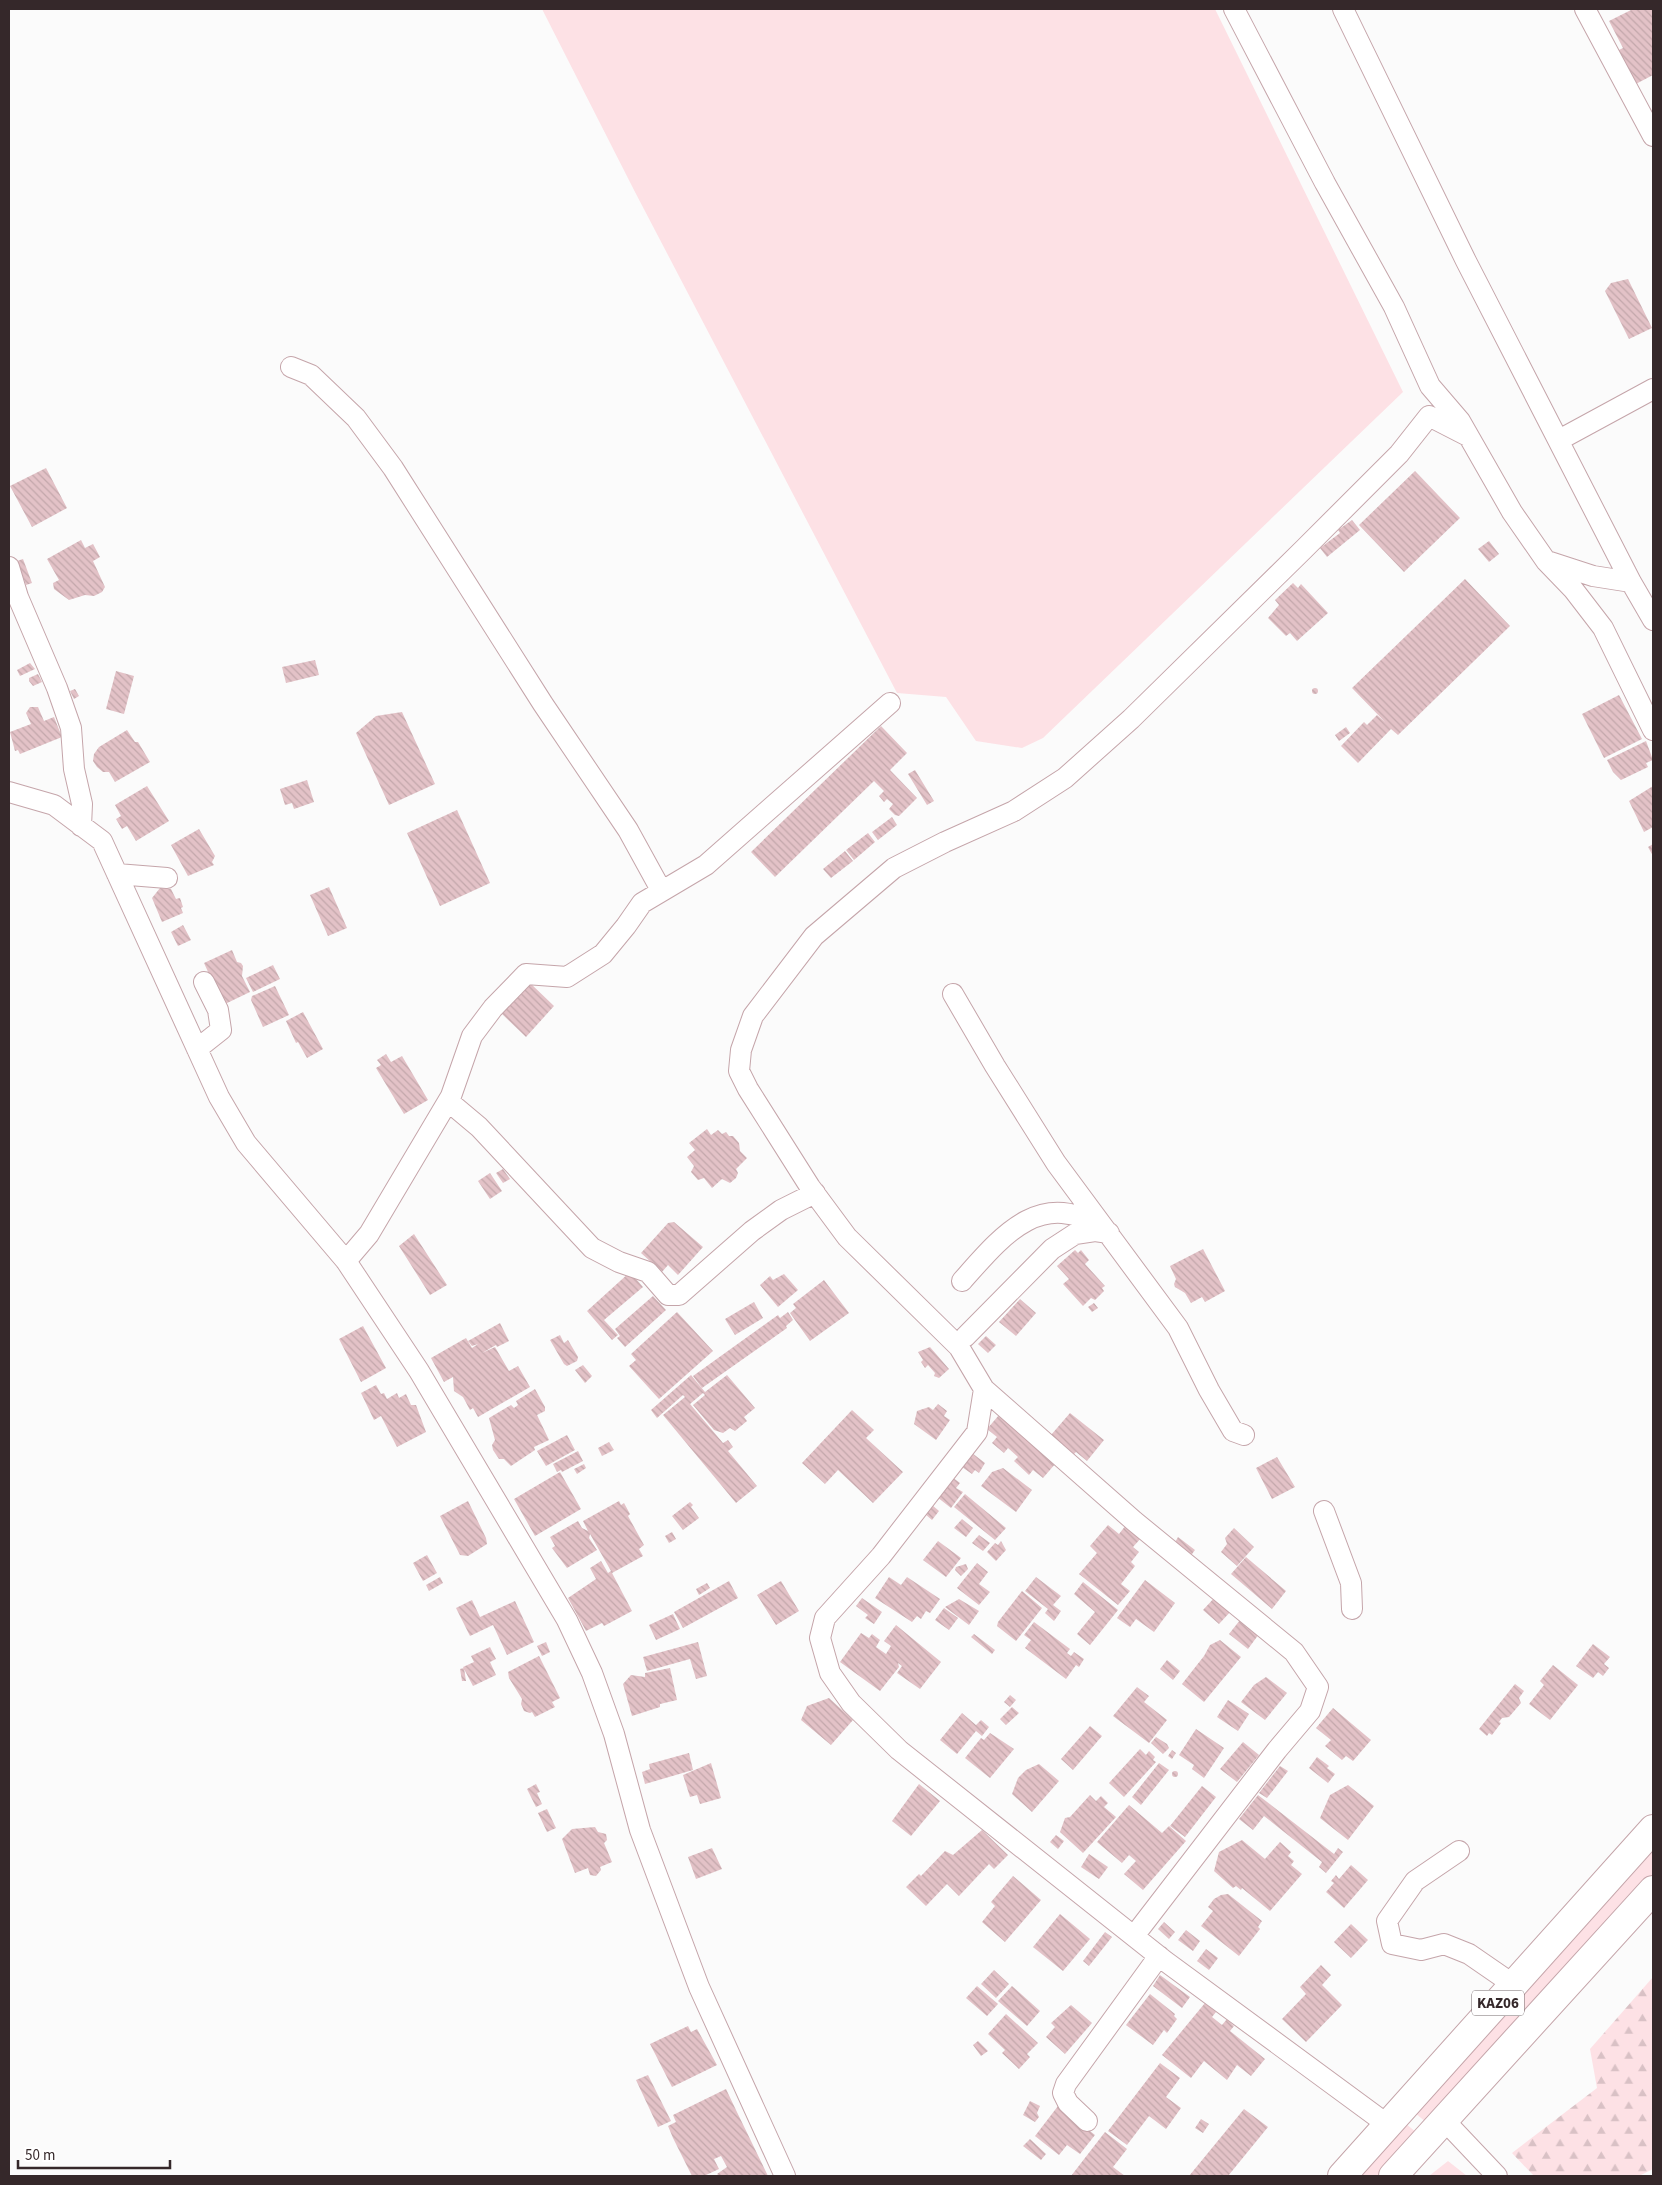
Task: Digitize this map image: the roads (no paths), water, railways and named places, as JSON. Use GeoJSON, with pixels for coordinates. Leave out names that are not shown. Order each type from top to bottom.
{"type":"FeatureCollection","features":[{"type":"Feature","properties":{"kind":"highway","name":"KАZ06"},"geometry":{"type":"LineString","coordinates":[[1342,2176],[1653,1829]]}},
{"type":"Feature","properties":{"kind":"highway","name":"KАZ06"},"geometry":{"type":"LineString","coordinates":[[1393,2176],[1653,1890]]}},
{"type":"Feature","properties":{"kind":"street"},"geometry":{"type":"LineString","coordinates":[[1234,9],[1325,183],[1394,306],[1430,386],[1460,421],[1512,512],[1546,561],[1573,589],[1603,628],[1653,730]]}},
{"type":"Feature","properties":{"kind":"street"},"geometry":{"type":"LineString","coordinates":[[1343,9],[1466,261],[1631,582],[1653,620]]}},
{"type":"Feature","properties":{"kind":"street"},"geometry":{"type":"LineString","coordinates":[[1585,9],[1653,136]]}},
{"type":"Feature","properties":{"kind":"street"},"geometry":{"type":"LineString","coordinates":[[290,367],[311,375],[356,418],[394,468],[543,704],[628,830],[661,890]]}},
{"type":"Feature","properties":{"kind":"street"},"geometry":{"type":"LineString","coordinates":[[1559,440],[1653,389]]}},
{"type":"Feature","properties":{"kind":"street"},"geometry":{"type":"LineString","coordinates":[[1134,1936],[1277,1750],[1310,1711],[1318,1687],[1294,1652],[1134,1521],[984,1388],[959,1347],[846,1238],[814,1193],[748,1090],[739,1071],[741,1050],[753,1016],[814,936],[894,868],[945,842],[1014,811],[1065,778],[1131,719],[1304,549],[1399,454],[1429,416],[1468,436]]}},
{"type":"Feature","properties":{"kind":"street"},"geometry":{"type":"LineString","coordinates":[[1546,561],[1593,576],[1631,582]]}},
{"type":"Feature","properties":{"kind":"street"},"geometry":{"type":"LineString","coordinates":[[9,567],[18,597],[57,688],[71,728],[74,769],[82,804],[82,826]]}},
{"type":"Feature","properties":{"kind":"street"},"geometry":{"type":"LineString","coordinates":[[346,1262],[369,1234],[448,1101],[472,1036],[493,1008],[526,974],[567,977],[603,954],[642,903],[661,890],[682,881],[706,864],[890,703]]}},
{"type":"Feature","properties":{"kind":"street"},"geometry":{"type":"LineString","coordinates":[[9,792],[54,805],[102,842],[219,1096],[246,1143],[346,1262],[419,1371],[568,1620],[592,1673],[611,1726],[640,1830],[699,1987],[785,2176]]}},
{"type":"Feature","properties":{"kind":"street"},"geometry":{"type":"LineString","coordinates":[[117,874],[168,878]]}},
{"type":"Feature","properties":{"kind":"street"},"geometry":{"type":"LineString","coordinates":[[197,1048],[221,1030],[218,1010],[204,982]]}},
{"type":"Feature","properties":{"kind":"street"},"geometry":{"type":"LineString","coordinates":[[953,994],[995,1066],[1056,1163],[1178,1328],[1208,1390],[1233,1431],[1244,1435]]}},
{"type":"Feature","properties":{"kind":"street"},"geometry":{"type":"LineString","coordinates":[[448,1101],[479,1127],[592,1248],[619,1262],[648,1272],[668,1295],[679,1295],[752,1231],[781,1210],[814,1193]]}},
{"type":"Feature","properties":{"kind":"street"},"geometry":{"type":"LineString","coordinates":[[962,1281],[1006,1233],[1033,1218],[1059,1211],[1074,1214],[1109,1233]]}},
{"type":"Feature","properties":{"kind":"street"},"geometry":{"type":"LineString","coordinates":[[965,1337],[1052,1249],[1075,1234],[1095,1231],[1109,1233]]}},
{"type":"Feature","properties":{"kind":"street"},"geometry":{"type":"LineString","coordinates":[[984,1388],[977,1432],[881,1556],[825,1618],[820,1638],[830,1673],[851,1703],[899,1750],[1159,1956],[1388,2124]]}},
{"type":"Feature","properties":{"kind":"street"},"geometry":{"type":"LineString","coordinates":[[1324,1511],[1351,1583],[1352,1609]]}},
{"type":"Feature","properties":{"kind":"street"},"geometry":{"type":"LineString","coordinates":[[1459,1851],[1415,1882],[1388,1921],[1392,1944],[1421,1950],[1444,1944],[1470,1954],[1514,1985]]}},
{"type":"Feature","properties":{"kind":"street"},"geometry":{"type":"LineString","coordinates":[[1087,2121],[1068,2103],[1063,2093],[1066,2084],[1159,1956]]}},
{"type":"Feature","properties":{"kind":"street"},"geometry":{"type":"LineString","coordinates":[[1444,2120],[1496,2176]]}}]}
